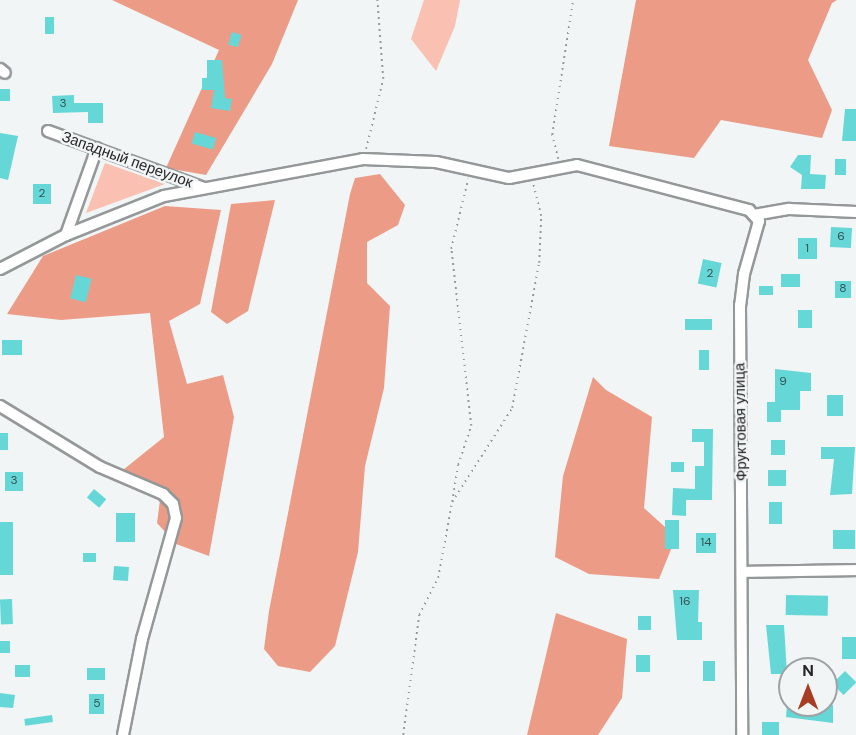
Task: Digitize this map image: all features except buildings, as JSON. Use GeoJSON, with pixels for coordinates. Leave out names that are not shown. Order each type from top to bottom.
{"type":"FeatureCollection","features":[{"type":"Feature","properties":{"kind":"street","name":"Западный переулок"},"geometry":{"type":"LineString","coordinates":[[48,131],[207,189]]}},
{"type":"Feature","properties":{"kind":"street"},"geometry":{"type":"LineString","coordinates":[[66,235],[96,148]]}},
{"type":"Feature","properties":{"kind":"street"},"geometry":{"type":"LineString","coordinates":[[0,269],[66,235],[164,196],[363,159],[436,162],[509,178],[531,176],[561,167],[594,167],[754,215],[789,208],[856,212]]}},
{"type":"Feature","properties":{"kind":"street","name":"Фруктовая улица"},"geometry":{"type":"LineString","coordinates":[[742,735],[740,305],[744,274],[758,233],[759,222],[754,215]]}},
{"type":"Feature","properties":{"kind":"street"},"geometry":{"type":"LineString","coordinates":[[0,406],[100,467],[163,494],[173,504],[176,518],[142,639],[123,735]]}},
{"type":"Feature","properties":{"kind":"street"},"geometry":{"type":"LineString","coordinates":[[742,572],[856,570]]}},
{"type":"Feature","properties":{"kind":"path"},"geometry":{"type":"LineString","coordinates":[[363,159],[383,79],[377,0]]}},
{"type":"Feature","properties":{"kind":"path"},"geometry":{"type":"LineString","coordinates":[[561,167],[552,135],[573,0]]}},
{"type":"Feature","properties":{"kind":"path"},"geometry":{"type":"LineString","coordinates":[[403,735],[419,615],[438,578],[458,465],[471,426],[451,249],[470,170]]}},
{"type":"Feature","properties":{"kind":"path"},"geometry":{"type":"LineString","coordinates":[[452,502],[512,408],[539,263],[542,216],[531,176]]}},
{"type":"Feature","properties":{"kind":"shaded area"},"geometry":{"type":"Polygon","coordinates":[[[112,0],[298,0],[272,64],[206,175],[166,168],[219,50],[112,0]]]}},
{"type":"Feature","properties":{"kind":"shaded area"},"geometry":{"type":"Polygon","coordinates":[[[424,0],[460,0],[455,26],[436,71],[411,39],[424,0]]]}},
{"type":"Feature","properties":{"kind":"shaded area"},"geometry":{"type":"Polygon","coordinates":[[[636,0],[837,0],[832,3],[808,60],[832,110],[822,138],[721,120],[694,158],[609,146],[636,0]]]}},
{"type":"Feature","properties":{"kind":"shaded area"},"geometry":{"type":"Polygon","coordinates":[[[105,163],[165,184],[86,213],[105,163]]]}},
{"type":"Feature","properties":{"kind":"shaded area"},"geometry":{"type":"Polygon","coordinates":[[[380,174],[405,205],[398,225],[367,242],[367,283],[390,306],[384,388],[365,466],[358,552],[335,646],[310,672],[278,666],[264,649],[269,611],[350,194],[355,178],[380,174]]]}},
{"type":"Feature","properties":{"kind":"shaded area"},"geometry":{"type":"Polygon","coordinates":[[[275,200],[248,311],[227,324],[211,312],[231,204],[275,200]]]}},
{"type":"Feature","properties":{"kind":"shaded area"},"geometry":{"type":"Polygon","coordinates":[[[165,206],[221,210],[200,304],[169,321],[187,384],[223,375],[234,417],[209,556],[176,544],[157,523],[160,500],[139,489],[123,470],[164,437],[150,313],[61,320],[7,314],[43,256],[165,206]]]}},
{"type":"Feature","properties":{"kind":"shaded area"},"geometry":{"type":"Polygon","coordinates":[[[593,377],[606,390],[652,417],[644,508],[676,537],[659,579],[589,574],[555,557],[563,476],[593,377]]]}},
{"type":"Feature","properties":{"kind":"shaded area"},"geometry":{"type":"Polygon","coordinates":[[[556,613],[627,639],[622,698],[598,735],[527,735],[556,613]]]}}]}
